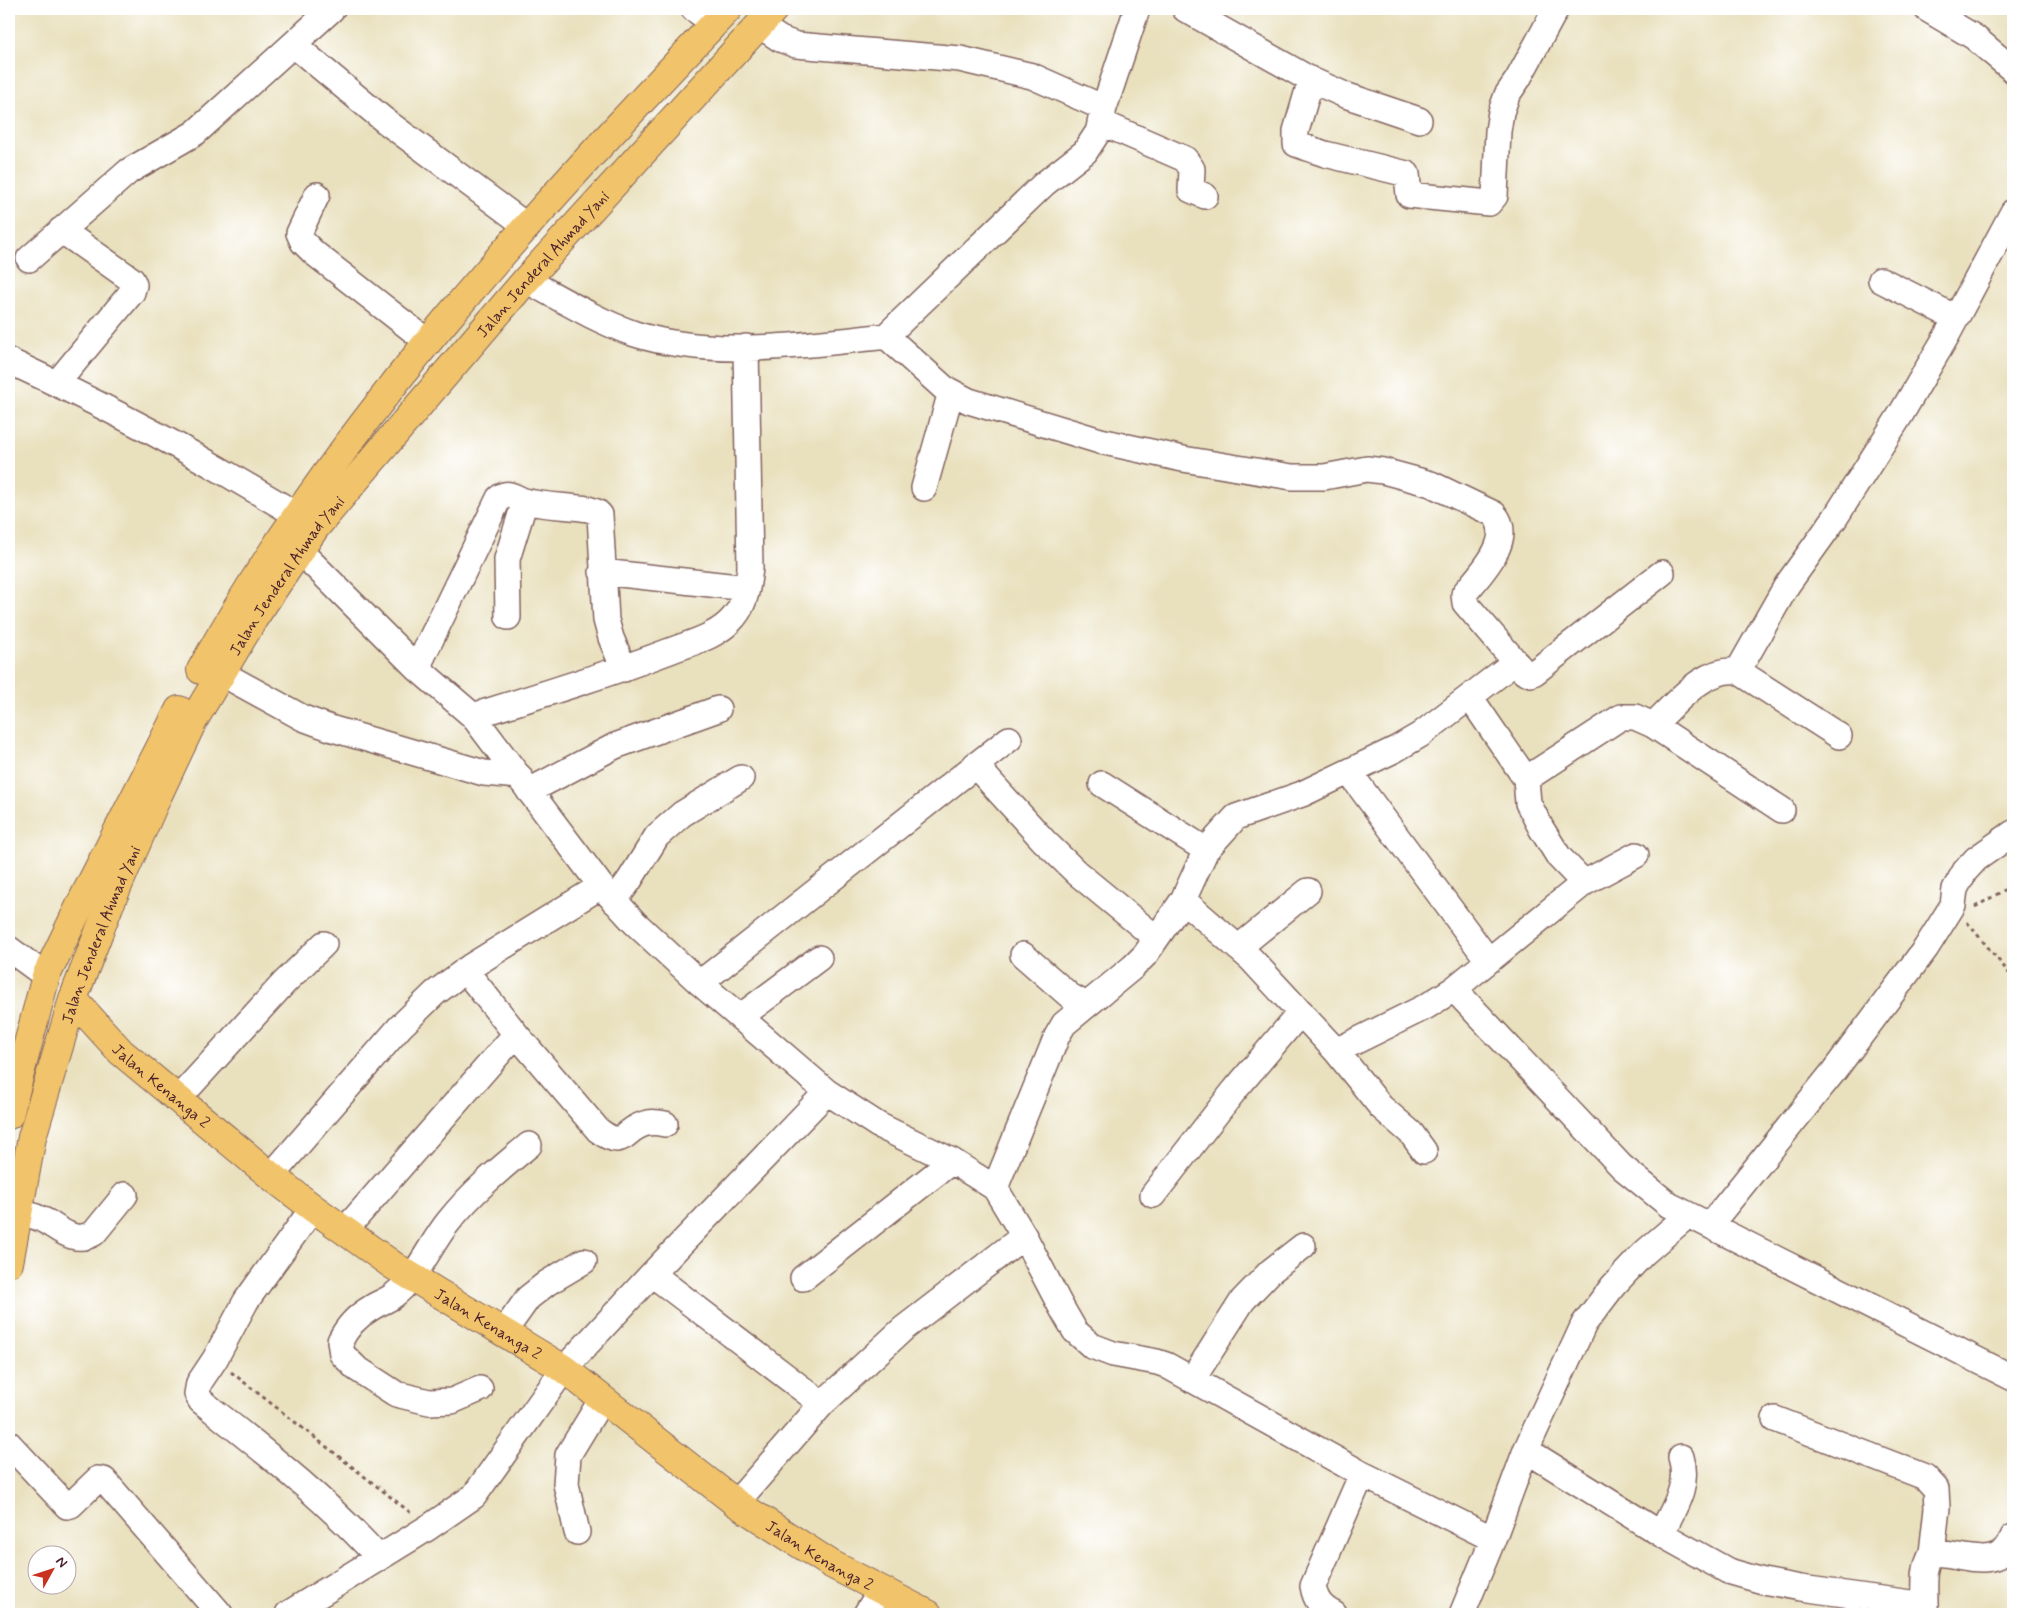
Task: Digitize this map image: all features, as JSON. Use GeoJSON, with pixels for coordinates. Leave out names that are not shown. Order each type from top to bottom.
{"type":"FeatureCollection","features":[{"type":"Feature","properties":{"kind":"main road","name":"Jalan Jenderal Ahmad Yani"},"geometry":{"type":"LineString","coordinates":[[9,1115],[46,976],[97,869],[174,720],[234,613],[291,544],[306,521],[327,471],[422,350],[649,91],[712,14]]}},
{"type":"Feature","properties":{"kind":"main road","name":"Jalan Jenderal Ahmad Yani"},"geometry":{"type":"LineString","coordinates":[[306,521],[442,378],[526,280],[767,17]]}},
{"type":"Feature","properties":{"kind":"main road"},"geometry":{"type":"LineString","coordinates":[[422,350],[442,378]]}},
{"type":"Feature","properties":{"kind":"main road","name":"Jalan Jenderal Ahmad Yani"},"geometry":{"type":"LineString","coordinates":[[9,1263],[32,1136],[73,998],[109,906],[193,721],[254,618],[291,544]]}},
{"type":"Feature","properties":{"kind":"main road","name":"Jalan Kenanga 2"},"geometry":{"type":"LineString","coordinates":[[46,976],[73,998],[121,1052],[271,1176],[313,1208],[411,1276],[564,1369],[736,1502],[831,1564],[928,1614]]}},
{"type":"Feature","properties":{"kind":"street"},"geometry":{"type":"LineString","coordinates":[[29,259],[129,171],[195,132],[332,9]]}},
{"type":"Feature","properties":{"kind":"street"},"geometry":{"type":"LineString","coordinates":[[526,280],[604,321],[636,334],[683,346],[788,346],[886,336],[1044,184],[1085,152],[1098,132],[1137,9]]}},
{"type":"Feature","properties":{"kind":"street"},"geometry":{"type":"LineString","coordinates":[[1185,9],[1318,84],[1420,120]]}},
{"type":"Feature","properties":{"kind":"street"},"geometry":{"type":"LineString","coordinates":[[1318,84],[1296,131],[1296,144],[1325,154],[1407,174],[1409,195],[1489,203],[1495,196],[1498,131],[1501,112],[1507,95],[1518,79],[1556,9]]}},
{"type":"Feature","properties":{"kind":"street"},"geometry":{"type":"LineString","coordinates":[[1927,9],[1974,37],[2013,70]]}},
{"type":"Feature","properties":{"kind":"street"},"geometry":{"type":"LineString","coordinates":[[767,17],[780,39],[796,45],[948,56],[1032,76],[1185,159],[1192,169],[1191,190],[1205,196]]}},
{"type":"Feature","properties":{"kind":"street"},"geometry":{"type":"LineString","coordinates":[[294,44],[384,120],[528,227]]}},
{"type":"Feature","properties":{"kind":"street"},"geometry":{"type":"LineString","coordinates":[[318,196],[300,233],[303,242],[422,350]]}},
{"type":"Feature","properties":{"kind":"street"},"geometry":{"type":"LineString","coordinates":[[1738,671],[1786,586],[1835,518],[1901,414],[1956,318],[2013,212]]}},
{"type":"Feature","properties":{"kind":"street"},"geometry":{"type":"LineString","coordinates":[[57,383],[132,292],[134,285],[132,280],[61,230]]}},
{"type":"Feature","properties":{"kind":"street"},"geometry":{"type":"LineString","coordinates":[[1881,280],[1956,318]]}},
{"type":"Feature","properties":{"kind":"street"},"geometry":{"type":"LineString","coordinates":[[886,336],[926,374],[951,392],[969,401],[1100,441],[1183,459],[1292,477],[1324,477],[1367,469],[1430,484],[1494,514],[1499,520],[1502,530],[1496,553],[1464,594],[1465,603],[1524,672],[1531,674],[1535,672],[1662,573]]}},
{"type":"Feature","properties":{"kind":"street"},"geometry":{"type":"LineString","coordinates":[[473,716],[624,668],[707,637],[722,629],[734,617],[743,603],[750,568],[746,347]]}},
{"type":"Feature","properties":{"kind":"street"},"geometry":{"type":"LineString","coordinates":[[9,361],[57,383],[187,451],[306,521]]}},
{"type":"Feature","properties":{"kind":"street"},"geometry":{"type":"LineString","coordinates":[[924,488],[951,392]]}},
{"type":"Feature","properties":{"kind":"street"},"geometry":{"type":"LineString","coordinates":[[417,668],[499,498],[503,494],[508,494],[525,501],[588,509],[597,512],[601,521],[602,572],[608,628],[624,668]]}},
{"type":"Feature","properties":{"kind":"street"},"geometry":{"type":"LineString","coordinates":[[508,617],[507,559],[525,501]]}},
{"type":"Feature","properties":{"kind":"street"},"geometry":{"type":"LineString","coordinates":[[291,544],[417,668],[473,716],[607,893],[627,915],[700,983],[828,1092],[878,1125],[952,1161],[995,1188],[1024,1236],[1075,1331],[1092,1346],[1113,1354],[1157,1362],[1362,1474],[1493,1539]]}},
{"type":"Feature","properties":{"kind":"street"},"geometry":{"type":"LineString","coordinates":[[602,572],[747,588]]}},
{"type":"Feature","properties":{"kind":"street"},"geometry":{"type":"LineString","coordinates":[[995,1188],[1057,1036],[1064,1024],[1133,967],[1183,900],[1206,850],[1236,817],[1251,810],[1278,804],[1350,772],[1420,735],[1515,662]]}},
{"type":"Feature","properties":{"kind":"street"},"geometry":{"type":"LineString","coordinates":[[1653,725],[1704,679],[1727,670],[1738,671],[1839,736]]}},
{"type":"Feature","properties":{"kind":"street"},"geometry":{"type":"LineString","coordinates":[[221,673],[303,718],[332,729],[524,783],[615,746],[718,709]]}},
{"type":"Feature","properties":{"kind":"street"},"geometry":{"type":"LineString","coordinates":[[1470,697],[1526,779],[1528,803],[1541,828],[1559,857],[1584,883]]}},
{"type":"Feature","properties":{"kind":"street"},"geometry":{"type":"LineString","coordinates":[[1526,779],[1622,716],[1635,717],[1653,725],[1782,810]]}},
{"type":"Feature","properties":{"kind":"street"},"geometry":{"type":"LineString","coordinates":[[700,983],[1009,739]]}},
{"type":"Feature","properties":{"kind":"street"},"geometry":{"type":"LineString","coordinates":[[975,765],[1077,873],[1156,938]]}},
{"type":"Feature","properties":{"kind":"street"},"geometry":{"type":"LineString","coordinates":[[1350,772],[1488,960]]}},
{"type":"Feature","properties":{"kind":"street"},"geometry":{"type":"LineString","coordinates":[[271,1176],[400,1027],[435,993],[465,970],[629,881],[657,836],[682,814],[741,778]]}},
{"type":"Feature","properties":{"kind":"street"},"geometry":{"type":"LineString","coordinates":[[1102,784],[1206,850]]}},
{"type":"Feature","properties":{"kind":"street"},"geometry":{"type":"LineString","coordinates":[[1462,1614],[1493,1539],[1526,1450],[1584,1324],[1619,1279],[1644,1253],[1699,1220],[1834,1071],[1926,948],[1957,910],[1955,889],[1965,871],[1976,859],[2013,833]]}},
{"type":"Feature","properties":{"kind":"street"},"geometry":{"type":"LineString","coordinates":[[1336,1051],[1427,1006],[1454,989],[1584,883],[1636,855]]}},
{"type":"Feature","properties":{"kind":"street"},"geometry":{"type":"LineString","coordinates":[[1238,948],[1308,891]]}},
{"type":"Feature","properties":{"kind":"street"},"geometry":{"type":"LineString","coordinates":[[1183,900],[1238,948],[1301,1012],[1336,1051],[1381,1107],[1411,1133],[1424,1151]]}},
{"type":"Feature","properties":{"kind":"street"},"geometry":{"type":"LineString","coordinates":[[178,1099],[278,989],[324,944]]}},
{"type":"Feature","properties":{"kind":"street"},"geometry":{"type":"LineString","coordinates":[[9,949],[46,976]]}},
{"type":"Feature","properties":{"kind":"street"},"geometry":{"type":"LineString","coordinates":[[1023,955],[1070,996],[1086,1005]]}},
{"type":"Feature","properties":{"kind":"street"},"geometry":{"type":"LineString","coordinates":[[740,1017],[819,958]]}},
{"type":"Feature","properties":{"kind":"street"},"geometry":{"type":"LineString","coordinates":[[465,970],[516,1034],[598,1130],[610,1139],[618,1139],[648,1123],[665,1124]]}},
{"type":"Feature","properties":{"kind":"street"},"geometry":{"type":"LineString","coordinates":[[1454,989],[1622,1167],[1669,1205],[2013,1378]]}},
{"type":"Feature","properties":{"kind":"street"},"geometry":{"type":"LineString","coordinates":[[1153,1195],[1234,1091],[1301,1012]]}},
{"type":"Feature","properties":{"kind":"street"},"geometry":{"type":"LineString","coordinates":[[345,1230],[516,1034]]}},
{"type":"Feature","properties":{"kind":"street"},"geometry":{"type":"LineString","coordinates":[[288,1614],[430,1527],[474,1496],[564,1369],[652,1274],[828,1092]]}},
{"type":"Feature","properties":{"kind":"street"},"geometry":{"type":"LineString","coordinates":[[480,1389],[452,1401],[429,1402],[396,1394],[356,1368],[342,1354],[340,1341],[352,1322],[371,1307],[395,1295],[411,1276],[447,1223],[468,1198],[529,1145]]}},
{"type":"Feature","properties":{"kind":"street"},"geometry":{"type":"LineString","coordinates":[[803,1278],[952,1161]]}},
{"type":"Feature","properties":{"kind":"street"},"geometry":{"type":"LineString","coordinates":[[18,1210],[46,1222],[66,1235],[78,1237],[94,1233],[125,1195]]}},
{"type":"Feature","properties":{"kind":"street"},"geometry":{"type":"LineString","coordinates":[[313,1208],[246,1301],[215,1359],[199,1383],[197,1394],[201,1401],[286,1467],[336,1513],[379,1558]]}},
{"type":"Feature","properties":{"kind":"street"},"geometry":{"type":"LineString","coordinates":[[736,1502],[822,1404],[902,1329],[1024,1236]]}},
{"type":"Feature","properties":{"kind":"street"},"geometry":{"type":"LineString","coordinates":[[1192,1380],[1243,1300],[1270,1271],[1303,1246]]}},
{"type":"Feature","properties":{"kind":"street"},"geometry":{"type":"LineString","coordinates":[[503,1333],[528,1298],[547,1283],[584,1261]]}},
{"type":"Feature","properties":{"kind":"street"},"geometry":{"type":"LineString","coordinates":[[652,1274],[822,1404]]}},
{"type":"Feature","properties":{"kind":"street"},"geometry":{"type":"LineString","coordinates":[[577,1532],[566,1484],[568,1455],[602,1399]]}},
{"type":"Feature","properties":{"kind":"street"},"geometry":{"type":"LineString","coordinates":[[1526,1450],[1661,1534],[1728,1571],[1801,1588],[1925,1610],[1925,1580],[1928,1560],[1932,1553],[1937,1508],[1936,1489],[1925,1477],[1775,1419]]}},
{"type":"Feature","properties":{"kind":"street"},"geometry":{"type":"LineString","coordinates":[[9,1444],[67,1506],[71,1506],[98,1479],[104,1480],[220,1614]]}},
{"type":"Feature","properties":{"kind":"street"},"geometry":{"type":"LineString","coordinates":[[1661,1534],[1684,1485],[1685,1469],[1681,1457]]}},
{"type":"Feature","properties":{"kind":"street"},"geometry":{"type":"LineString","coordinates":[[1334,1614],[1319,1604],[1313,1586],[1362,1474]]}},
{"type":"Feature","properties":{"kind":"street"},"geometry":{"type":"LineString","coordinates":[[1932,1553],[1967,1559],[1994,1557],[2006,1551],[2013,1537]]}},
{"type":"Feature","properties":{"kind":"street"},"geometry":{"type":"LineString","coordinates":[[866,1614],[881,1590]]}},
{"type":"Feature","properties":{"kind":"path"},"geometry":{"type":"LineString","coordinates":[[2013,885],[1957,910],[2008,973],[2013,976]]}},
{"type":"Feature","properties":{"kind":"path"},"geometry":{"type":"LineString","coordinates":[[215,1359],[430,1527]]}}]}
